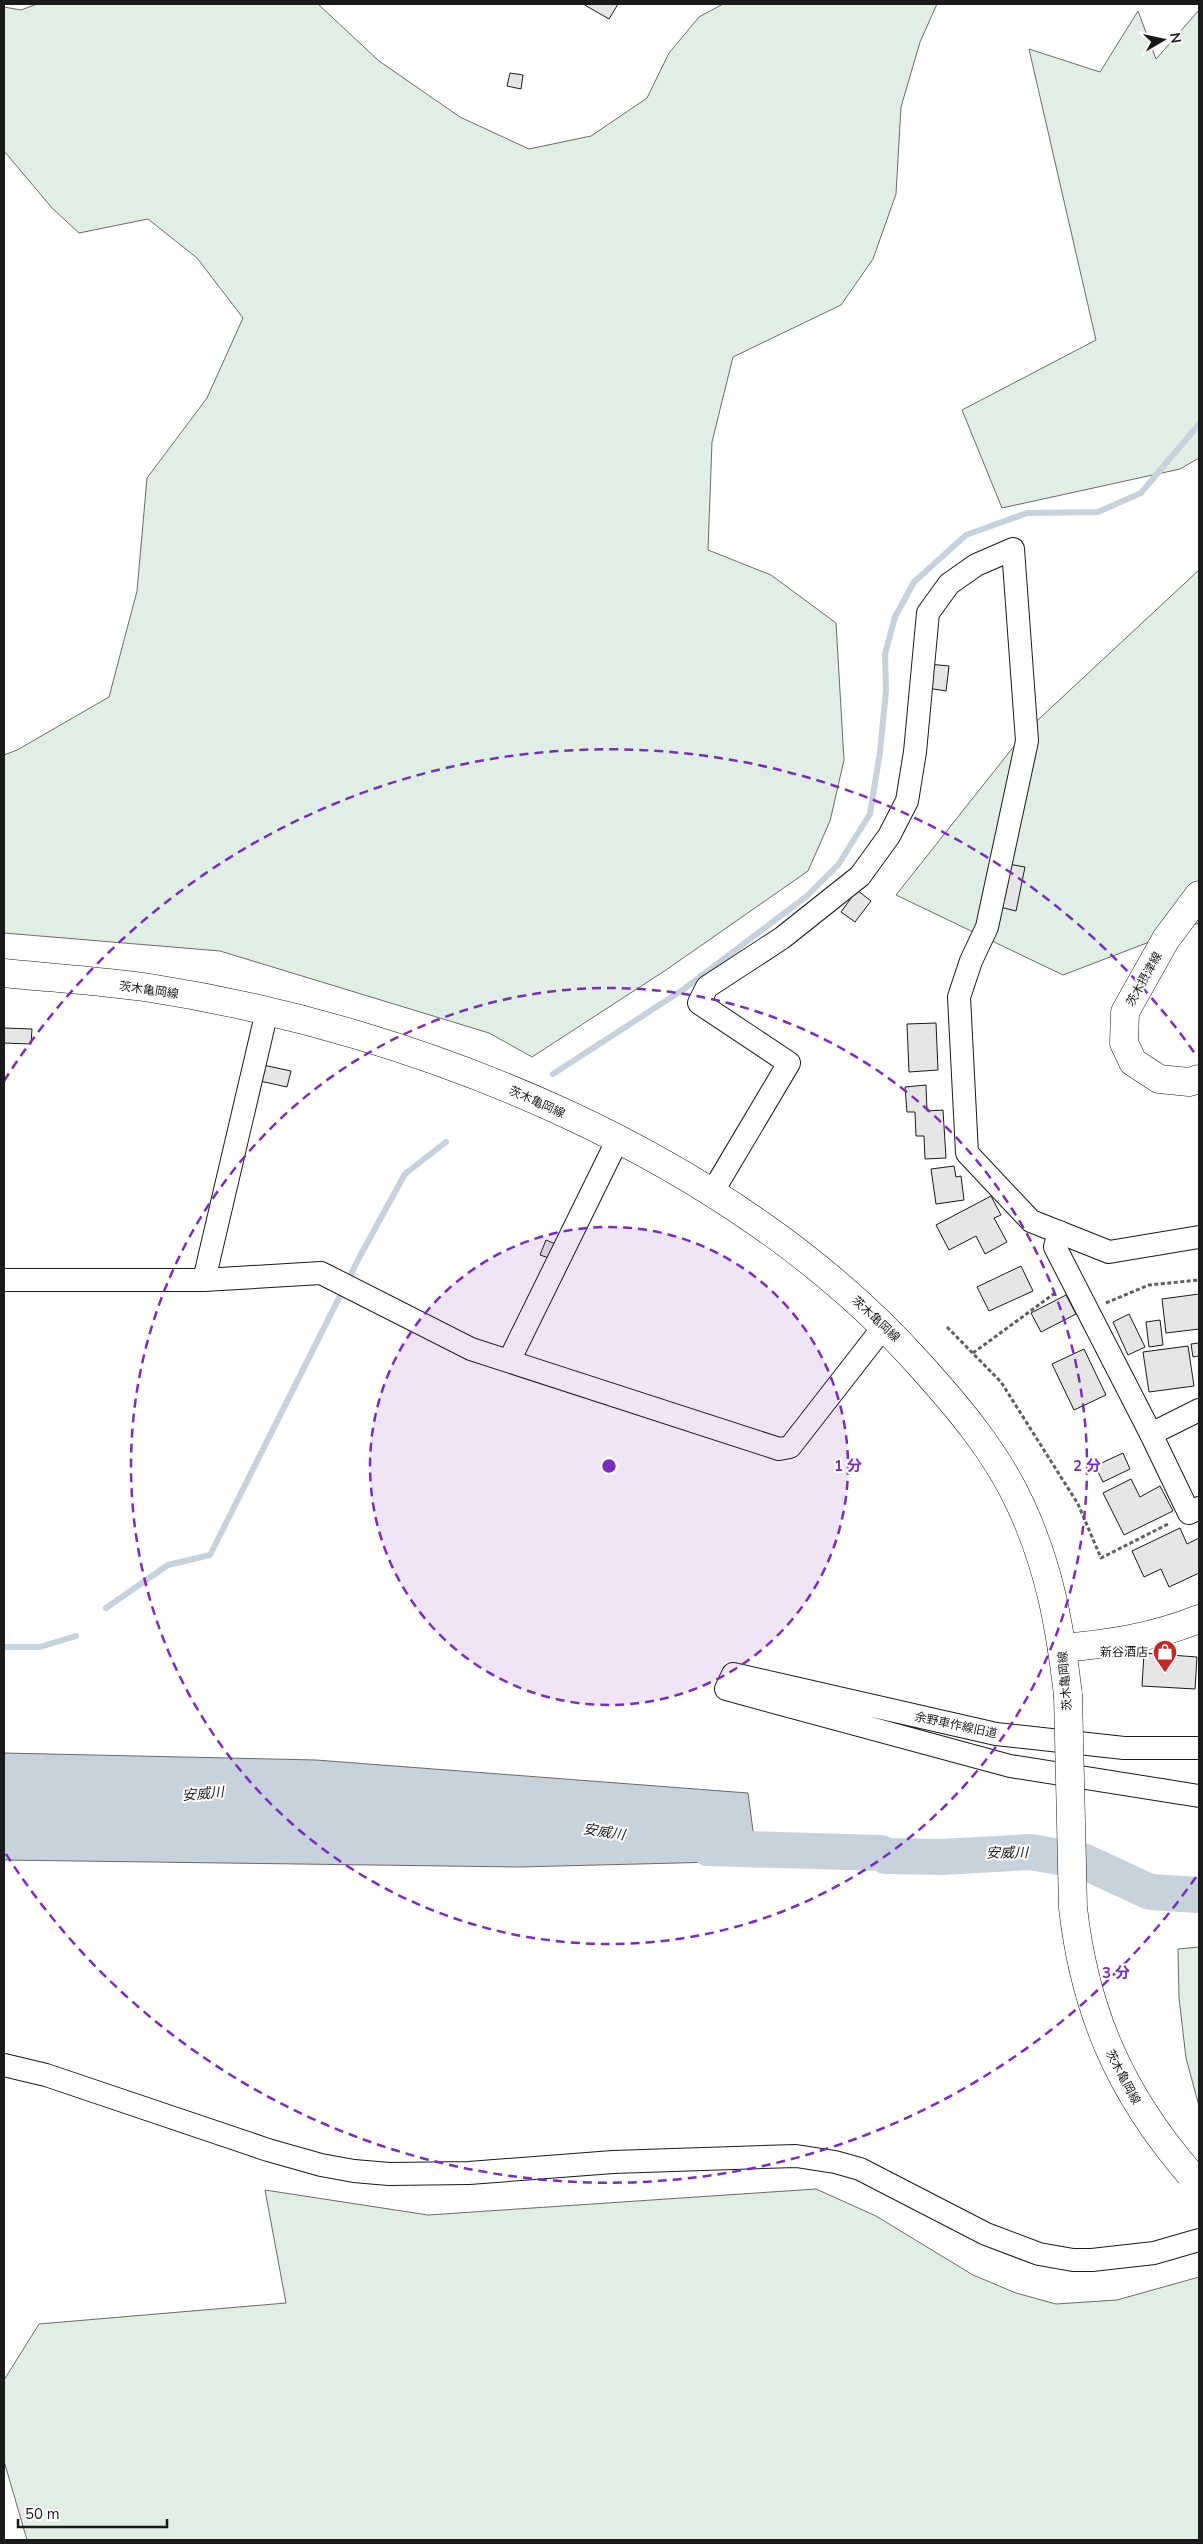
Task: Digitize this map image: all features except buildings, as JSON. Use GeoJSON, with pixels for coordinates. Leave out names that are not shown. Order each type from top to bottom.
{"type":"FeatureCollection","features":[{"type":"Feature","properties":{"kind":"main road","name":"茨木摂津線"},"geometry":{"type":"LineString","coordinates":[[1199,895],[1166,939],[1126,1012],[1124,1043],[1133,1062],[1160,1079],[1189,1082],[1199,1079]]}},
{"type":"Feature","properties":{"kind":"main road","name":"茨木亀岡線"},"geometry":{"type":"LineString","coordinates":[[4,973],[149,988],[267,1011],[410,1051],[507,1089],[618,1139],[714,1191],[813,1263],[885,1325],[983,1440],[1020,1504],[1045,1566],[1058,1619],[1068,1695],[1073,1908],[1076,1937],[1088,1993],[1108,2048],[1134,2100],[1167,2147],[1194,2179]]}},
{"type":"Feature","properties":{"kind":"main road"},"geometry":{"type":"LineString","coordinates":[[1062,1648],[1123,1642],[1158,1634],[1199,1619]]}},
{"type":"Feature","properties":{"kind":"street"},"geometry":{"type":"LineString","coordinates":[[714,1191],[789,1063],[699,1003],[707,987],[782,938],[860,876],[889,836],[907,801],[915,752],[928,613],[949,584],[976,565],[1013,549],[1027,741],[987,927],[971,961],[959,997],[967,1153],[1032,1221],[1109,1252],[1199,1237]]}},
{"type":"Feature","properties":{"kind":"street"},"geometry":{"type":"LineString","coordinates":[[204,1280],[267,1011]]}},
{"type":"Feature","properties":{"kind":"street"},"geometry":{"type":"LineString","coordinates":[[508,1361],[618,1139]]}},
{"type":"Feature","properties":{"kind":"street"},"geometry":{"type":"LineString","coordinates":[[1059,1232],[1055,1247],[1151,1434],[1194,1511]]}},
{"type":"Feature","properties":{"kind":"street"},"geometry":{"type":"LineString","coordinates":[[4,1280],[204,1280],[320,1273],[370,1300],[471,1349],[779,1449],[790,1447],[885,1325]]}},
{"type":"Feature","properties":{"kind":"street"},"geometry":{"type":"LineString","coordinates":[[1151,1434],[1199,1410]]}},
{"type":"Feature","properties":{"kind":"street","name":"余野車作線旧道"},"geometry":{"type":"LineString","coordinates":[[1199,1748],[1124,1748],[996,1734],[732,1674],[726,1689],[1010,1766],[1199,1796]]}},
{"type":"Feature","properties":{"kind":"street"},"geometry":{"type":"LineString","coordinates":[[4,2065],[46,2075],[268,2150],[321,2165],[389,2174],[470,2173],[613,2162],[796,2156],[835,2162],[860,2170],[994,2237],[1039,2254],[1073,2260],[1092,2260],[1154,2253],[1199,2240]]}},
{"type":"Feature","properties":{"kind":"path"},"geometry":{"type":"LineString","coordinates":[[1087,1311],[1149,1285],[1199,1280]]}},
{"type":"Feature","properties":{"kind":"path"},"geometry":{"type":"LineString","coordinates":[[973,1353],[1072,1281]]}},
{"type":"Feature","properties":{"kind":"path"},"geometry":{"type":"LineString","coordinates":[[947,1327],[1001,1382],[1078,1504],[1101,1558],[1194,1511]]}},
{"type":"Feature","properties":{"kind":"green space"},"geometry":{"type":"Polygon","coordinates":[[[37,4],[318,4],[379,61],[460,117],[529,149],[591,136],[647,98],[669,53],[699,17],[723,4],[937,4],[920,42],[901,107],[896,194],[873,259],[841,305],[733,357],[712,442],[708,550],[771,575],[836,623],[844,760],[830,821],[808,871],[666,970],[532,1057],[489,1033],[220,951],[4,933],[4,755],[17,750],[109,697],[137,591],[147,478],[207,398],[243,318],[197,258],[148,219],[79,233],[52,208],[4,151],[4,7],[21,10],[37,4]]]}},
{"type":"Feature","properties":{"kind":"green space"},"geometry":{"type":"Polygon","coordinates":[[[1199,10],[1199,458],[1180,469],[1002,508],[962,410],[1096,340],[1029,49],[1100,72],[1138,11],[1156,59],[1199,10]]]}},
{"type":"Feature","properties":{"kind":"green space"},"geometry":{"type":"Polygon","coordinates":[[[1199,570],[1199,923],[1063,975],[896,895],[1026,731],[1199,570]]]}},
{"type":"Feature","properties":{"kind":"green space"},"geometry":{"type":"Polygon","coordinates":[[[1199,1947],[1199,2106],[1186,2058],[1179,1998],[1178,1949],[1199,1947]]]}},
{"type":"Feature","properties":{"kind":"green space"},"geometry":{"type":"Polygon","coordinates":[[[816,2189],[876,2216],[973,2275],[1016,2293],[1056,2304],[1117,2300],[1199,2277],[1199,2540],[27,2540],[4,2461],[4,2380],[39,2324],[286,2303],[265,2190],[428,2215],[816,2189]]]}},
{"type":"Feature","properties":{"kind":"water"},"geometry":{"type":"Polygon","coordinates":[[[4,1753],[316,1760],[748,1793],[757,1861],[519,1867],[4,1860],[4,1753]]]}},
{"type":"Feature","properties":{"kind":"waterway"},"geometry":{"type":"LineString","coordinates":[[553,1074],[684,989],[807,896],[838,865],[870,814],[880,752],[886,691],[885,654],[895,617],[914,582],[966,535],[1027,513],[1098,512],[1141,493],[1199,424]]}},
{"type":"Feature","properties":{"kind":"waterway"},"geometry":{"type":"LineString","coordinates":[[106,1608],[168,1565],[210,1555],[360,1256],[405,1174],[446,1142]]}},
{"type":"Feature","properties":{"kind":"waterway"},"geometry":{"type":"LineString","coordinates":[[4,1647],[40,1647],[76,1636]]}},
{"type":"Feature","properties":{"kind":"waterway","name":"安威川"},"geometry":{"type":"LineString","coordinates":[[708,1848],[881,1853],[886,1856],[942,1857],[1030,1852],[1083,1861],[1150,1892],[1199,1895]]}},
{"type":"Feature","properties":{"kind":"place","name":"新谷酒店"},"geometry":{"type":"Point","coordinates":[1165,1673]}}]}
